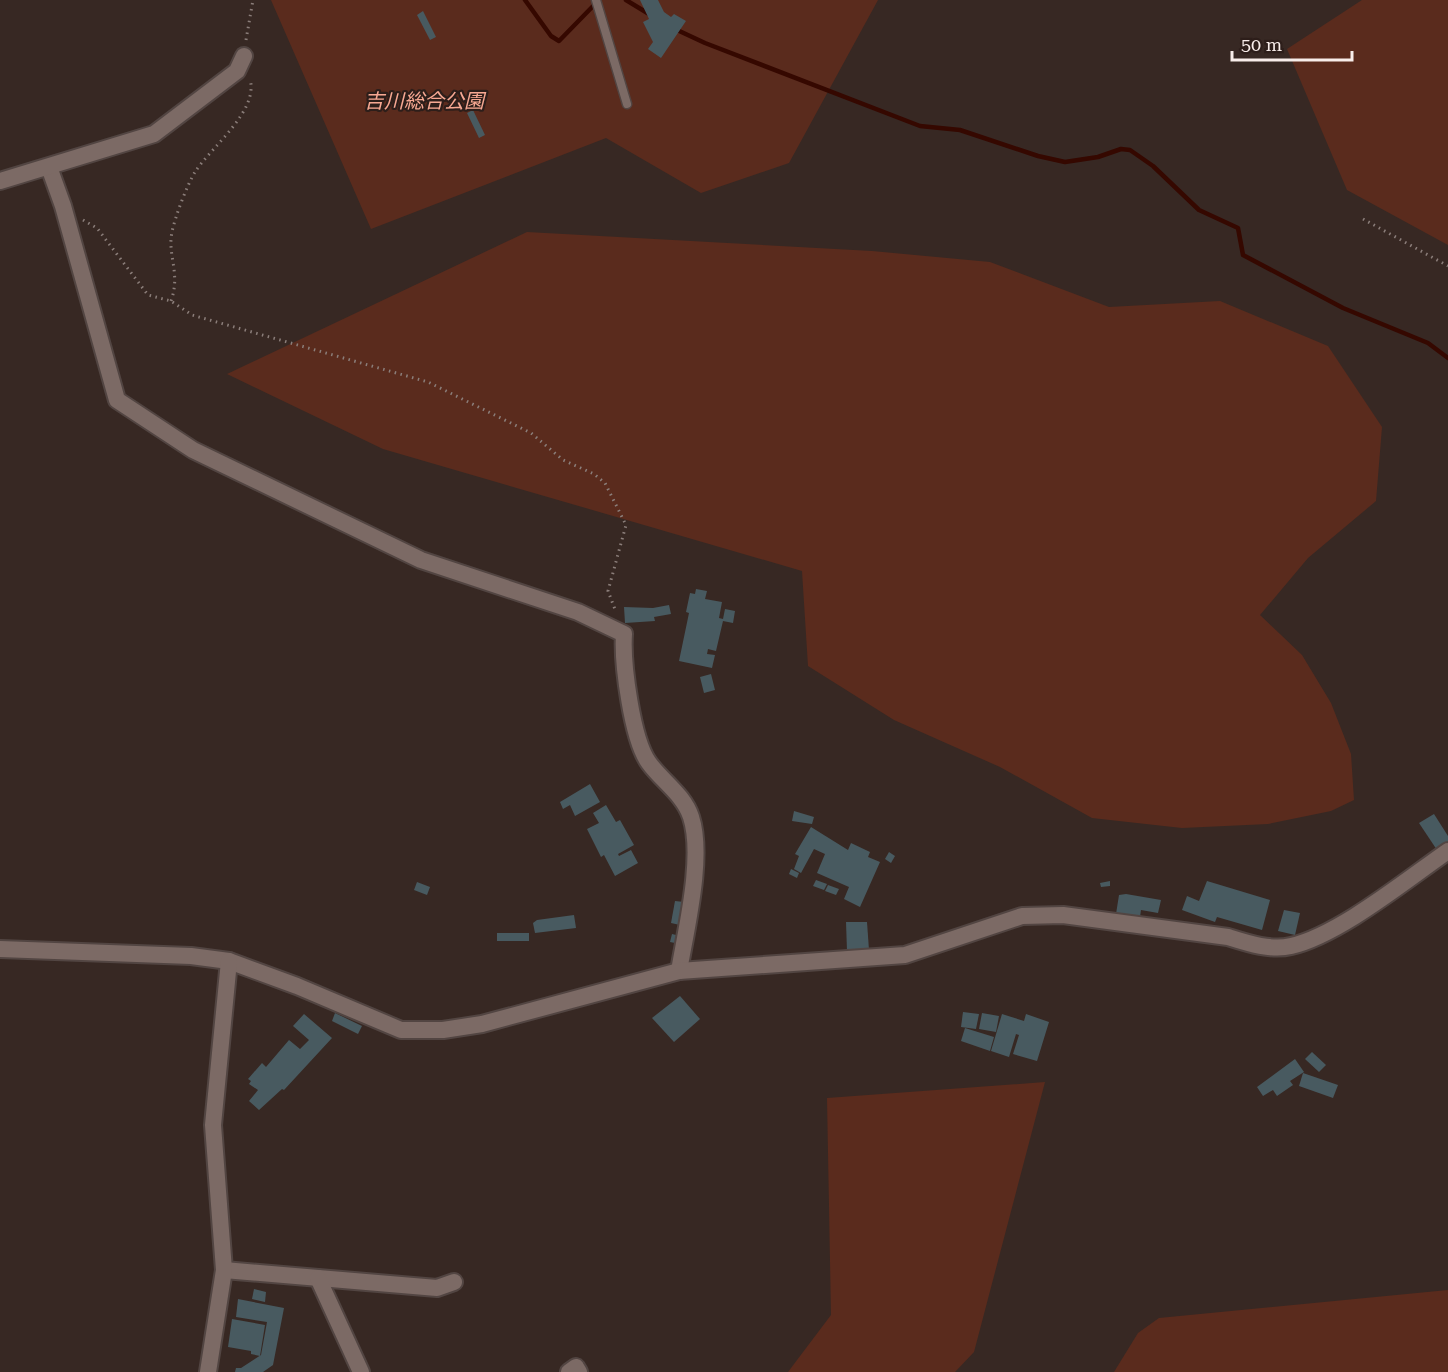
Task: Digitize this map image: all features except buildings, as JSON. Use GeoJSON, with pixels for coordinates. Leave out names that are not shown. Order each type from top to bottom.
{"type":"FeatureCollection","features":[{"type":"Feature","properties":{"kind":"street"},"geometry":{"type":"LineString","coordinates":[[0,181],[154,134],[237,71],[244,56]]}},
{"type":"Feature","properties":{"kind":"street"},"geometry":{"type":"LineString","coordinates":[[49,167],[63,206],[117,400],[193,450],[421,560],[578,612],[624,634],[623,651],[639,741],[648,761],[685,803],[691,817],[697,845],[679,971]]}},
{"type":"Feature","properties":{"kind":"street"},"geometry":{"type":"LineString","coordinates":[[0,949],[191,956],[229,961],[401,1030],[443,1030],[482,1024],[679,971],[905,955],[1022,916],[1063,915],[1228,937],[1252,945],[1289,946],[1327,933],[1448,851]]}},
{"type":"Feature","properties":{"kind":"street"},"geometry":{"type":"LineString","coordinates":[[208,1372],[224,1270],[213,1125],[229,961]]}},
{"type":"Feature","properties":{"kind":"street"},"geometry":{"type":"LineString","coordinates":[[224,1270],[437,1288],[454,1282]]}},
{"type":"Feature","properties":{"kind":"street"},"geometry":{"type":"LineString","coordinates":[[318,1278],[361,1372]]}},
{"type":"Feature","properties":{"kind":"street"},"geometry":{"type":"LineString","coordinates":[[570,1372],[576,1367],[579,1372]]}},
{"type":"Feature","properties":{"kind":"lane"},"geometry":{"type":"LineString","coordinates":[[596,0],[627,104]]}},
{"type":"Feature","properties":{"kind":"path"},"geometry":{"type":"LineString","coordinates":[[171,301],[177,285],[171,234],[195,172],[240,117],[253,87],[244,56],[253,0]]}},
{"type":"Feature","properties":{"kind":"path"},"geometry":{"type":"LineString","coordinates":[[63,206],[97,228],[148,295],[171,301],[192,315],[428,382],[531,433],[563,460],[594,474],[605,483],[626,525],[609,591],[624,634]]}},
{"type":"Feature","properties":{"kind":"path"},"geometry":{"type":"LineString","coordinates":[[1363,219],[1448,266]]}},
{"type":"Feature","properties":{"kind":"green space","name":"吉川総合公園"},"geometry":{"type":"Polygon","coordinates":[[[271,0],[878,0],[789,163],[701,193],[606,138],[371,229],[271,0]]]}},
{"type":"Feature","properties":{"kind":"green space"},"geometry":{"type":"Polygon","coordinates":[[[1362,0],[1448,0],[1448,245],[1347,190],[1287,49],[1362,0]]]}},
{"type":"Feature","properties":{"kind":"green space"},"geometry":{"type":"Polygon","coordinates":[[[527,232],[872,251],[990,262],[1109,307],[1220,301],[1328,346],[1382,427],[1376,501],[1308,558],[1260,615],[1302,655],[1331,703],[1351,754],[1354,800],[1331,811],[1268,824],[1182,828],[1092,818],[1000,767],[894,720],[808,666],[802,571],[383,449],[227,374],[527,232]]]}},
{"type":"Feature","properties":{"kind":"green space"},"geometry":{"type":"Polygon","coordinates":[[[1045,1082],[974,1352],[955,1372],[788,1372],[831,1315],[827,1098],[1045,1082]]]}},
{"type":"Feature","properties":{"kind":"green space"},"geometry":{"type":"Polygon","coordinates":[[[1448,1290],[1448,1372],[1114,1372],[1138,1333],[1159,1318],[1448,1290]]]}},
{"type":"Feature","properties":{"kind":"waterway"},"geometry":{"type":"LineString","coordinates":[[525,0],[551,36],[559,41],[597,2]]}},
{"type":"Feature","properties":{"kind":"waterway"},"geometry":{"type":"LineString","coordinates":[[626,0],[649,14]]}},
{"type":"Feature","properties":{"kind":"waterway"},"geometry":{"type":"LineString","coordinates":[[675,29],[705,43],[920,126],[960,130],[1038,156],[1065,162],[1098,157],[1121,149],[1130,150],[1153,166],[1199,210],[1238,228],[1243,255],[1343,308],[1428,343],[1448,358]]}}]}
